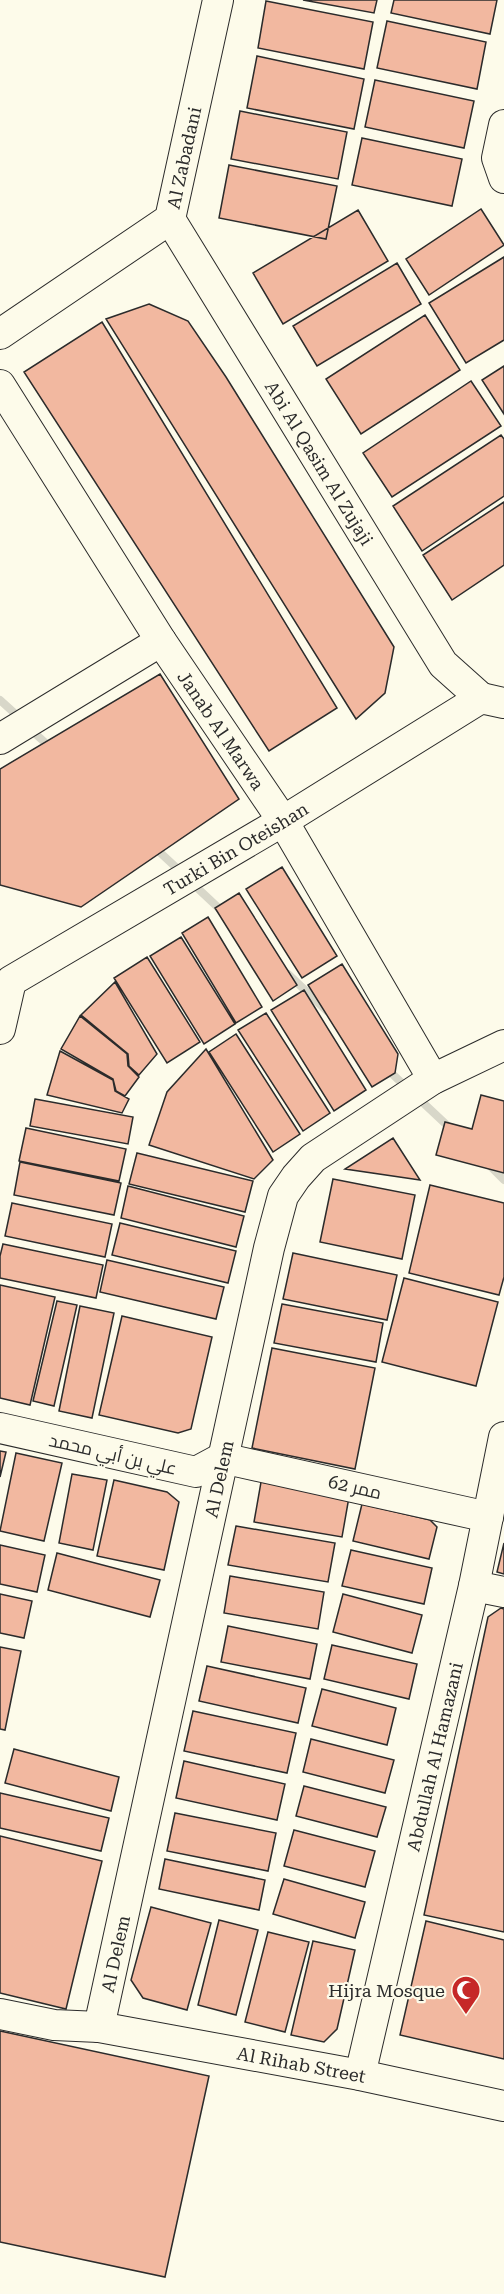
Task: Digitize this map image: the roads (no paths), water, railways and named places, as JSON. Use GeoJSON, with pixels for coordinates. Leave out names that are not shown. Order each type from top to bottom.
{"type":"FeatureCollection","features":[{"type":"Feature","properties":{"kind":"street","name":"Al Zabadani"},"geometry":{"type":"LineString","coordinates":[[0,334],[170,219],[218,0]]}},
{"type":"Feature","properties":{"kind":"street"},"geometry":{"type":"LineString","coordinates":[[504,125],[497,158],[504,178]]}},
{"type":"Feature","properties":{"kind":"street","name":"Abi Al Qasim Al Zujaji"},"geometry":{"type":"LineString","coordinates":[[170,219],[443,664],[493,700]]}},
{"type":"Feature","properties":{"kind":"street","name":"Janab Al Marwa"},"geometry":{"type":"LineString","coordinates":[[0,385],[161,641],[283,821],[434,1079]]}},
{"type":"Feature","properties":{"kind":"street"},"geometry":{"type":"LineString","coordinates":[[0,739],[161,641]]}},
{"type":"Feature","properties":{"kind":"street","name":"Turki Bin Oteishan"},"geometry":{"type":"LineString","coordinates":[[0,1029],[5,972],[283,821],[493,700]]}},
{"type":"Feature","properties":{"kind":"street","name":"Al Delem"},"geometry":{"type":"LineString","coordinates":[[99,2027],[268,1248],[283,1196],[296,1177],[314,1158],[434,1079],[504,1045]]}},
{"type":"Feature","properties":{"kind":"street","name":"علي بن أبي محمد"},"geometry":{"type":"LineString","coordinates":[[0,1428],[196,1472],[222,1458]]}},
{"type":"Feature","properties":{"kind":"street","name":"Abdullah Al Hamazani"},"geometry":{"type":"LineString","coordinates":[[360,2075],[474,1586],[504,1437]]}},
{"type":"Feature","properties":{"kind":"street","name":"ممر 62"},"geometry":{"type":"LineString","coordinates":[[222,1458],[488,1517]]}},
{"type":"Feature","properties":{"kind":"street"},"geometry":{"type":"LineString","coordinates":[[474,1586],[504,1592]]}},
{"type":"Feature","properties":{"kind":"street","name":"Al Rihab Street"},"geometry":{"type":"LineString","coordinates":[[0,2014],[54,2025],[99,2027],[360,2075],[504,2106]]}},
{"type":"Feature","properties":{"kind":"waterway"},"geometry":{"type":"LineString","coordinates":[[0,700],[21,719]]}},
{"type":"Feature","properties":{"kind":"waterway"},"geometry":{"type":"LineString","coordinates":[[29,728],[51,748]]}},
{"type":"Feature","properties":{"kind":"waterway"},"geometry":{"type":"LineString","coordinates":[[153,846],[181,872]]}},
{"type":"Feature","properties":{"kind":"waterway"},"geometry":{"type":"LineString","coordinates":[[192,883],[225,914]]}},
{"type":"Feature","properties":{"kind":"waterway"},"geometry":{"type":"LineString","coordinates":[[288,974],[327,1011]]}},
{"type":"Feature","properties":{"kind":"waterway"},"geometry":{"type":"LineString","coordinates":[[385,1067],[407,1088]]}},
{"type":"Feature","properties":{"kind":"waterway"},"geometry":{"type":"LineString","coordinates":[[418,1098],[451,1129]]}},
{"type":"Feature","properties":{"kind":"waterway"},"geometry":{"type":"LineString","coordinates":[[488,1164],[504,1180]]}},
{"type":"Feature","properties":{"kind":"place","name":"Hijra Mosque"},"geometry":{"type":"Point","coordinates":[466,2016]}}]}
